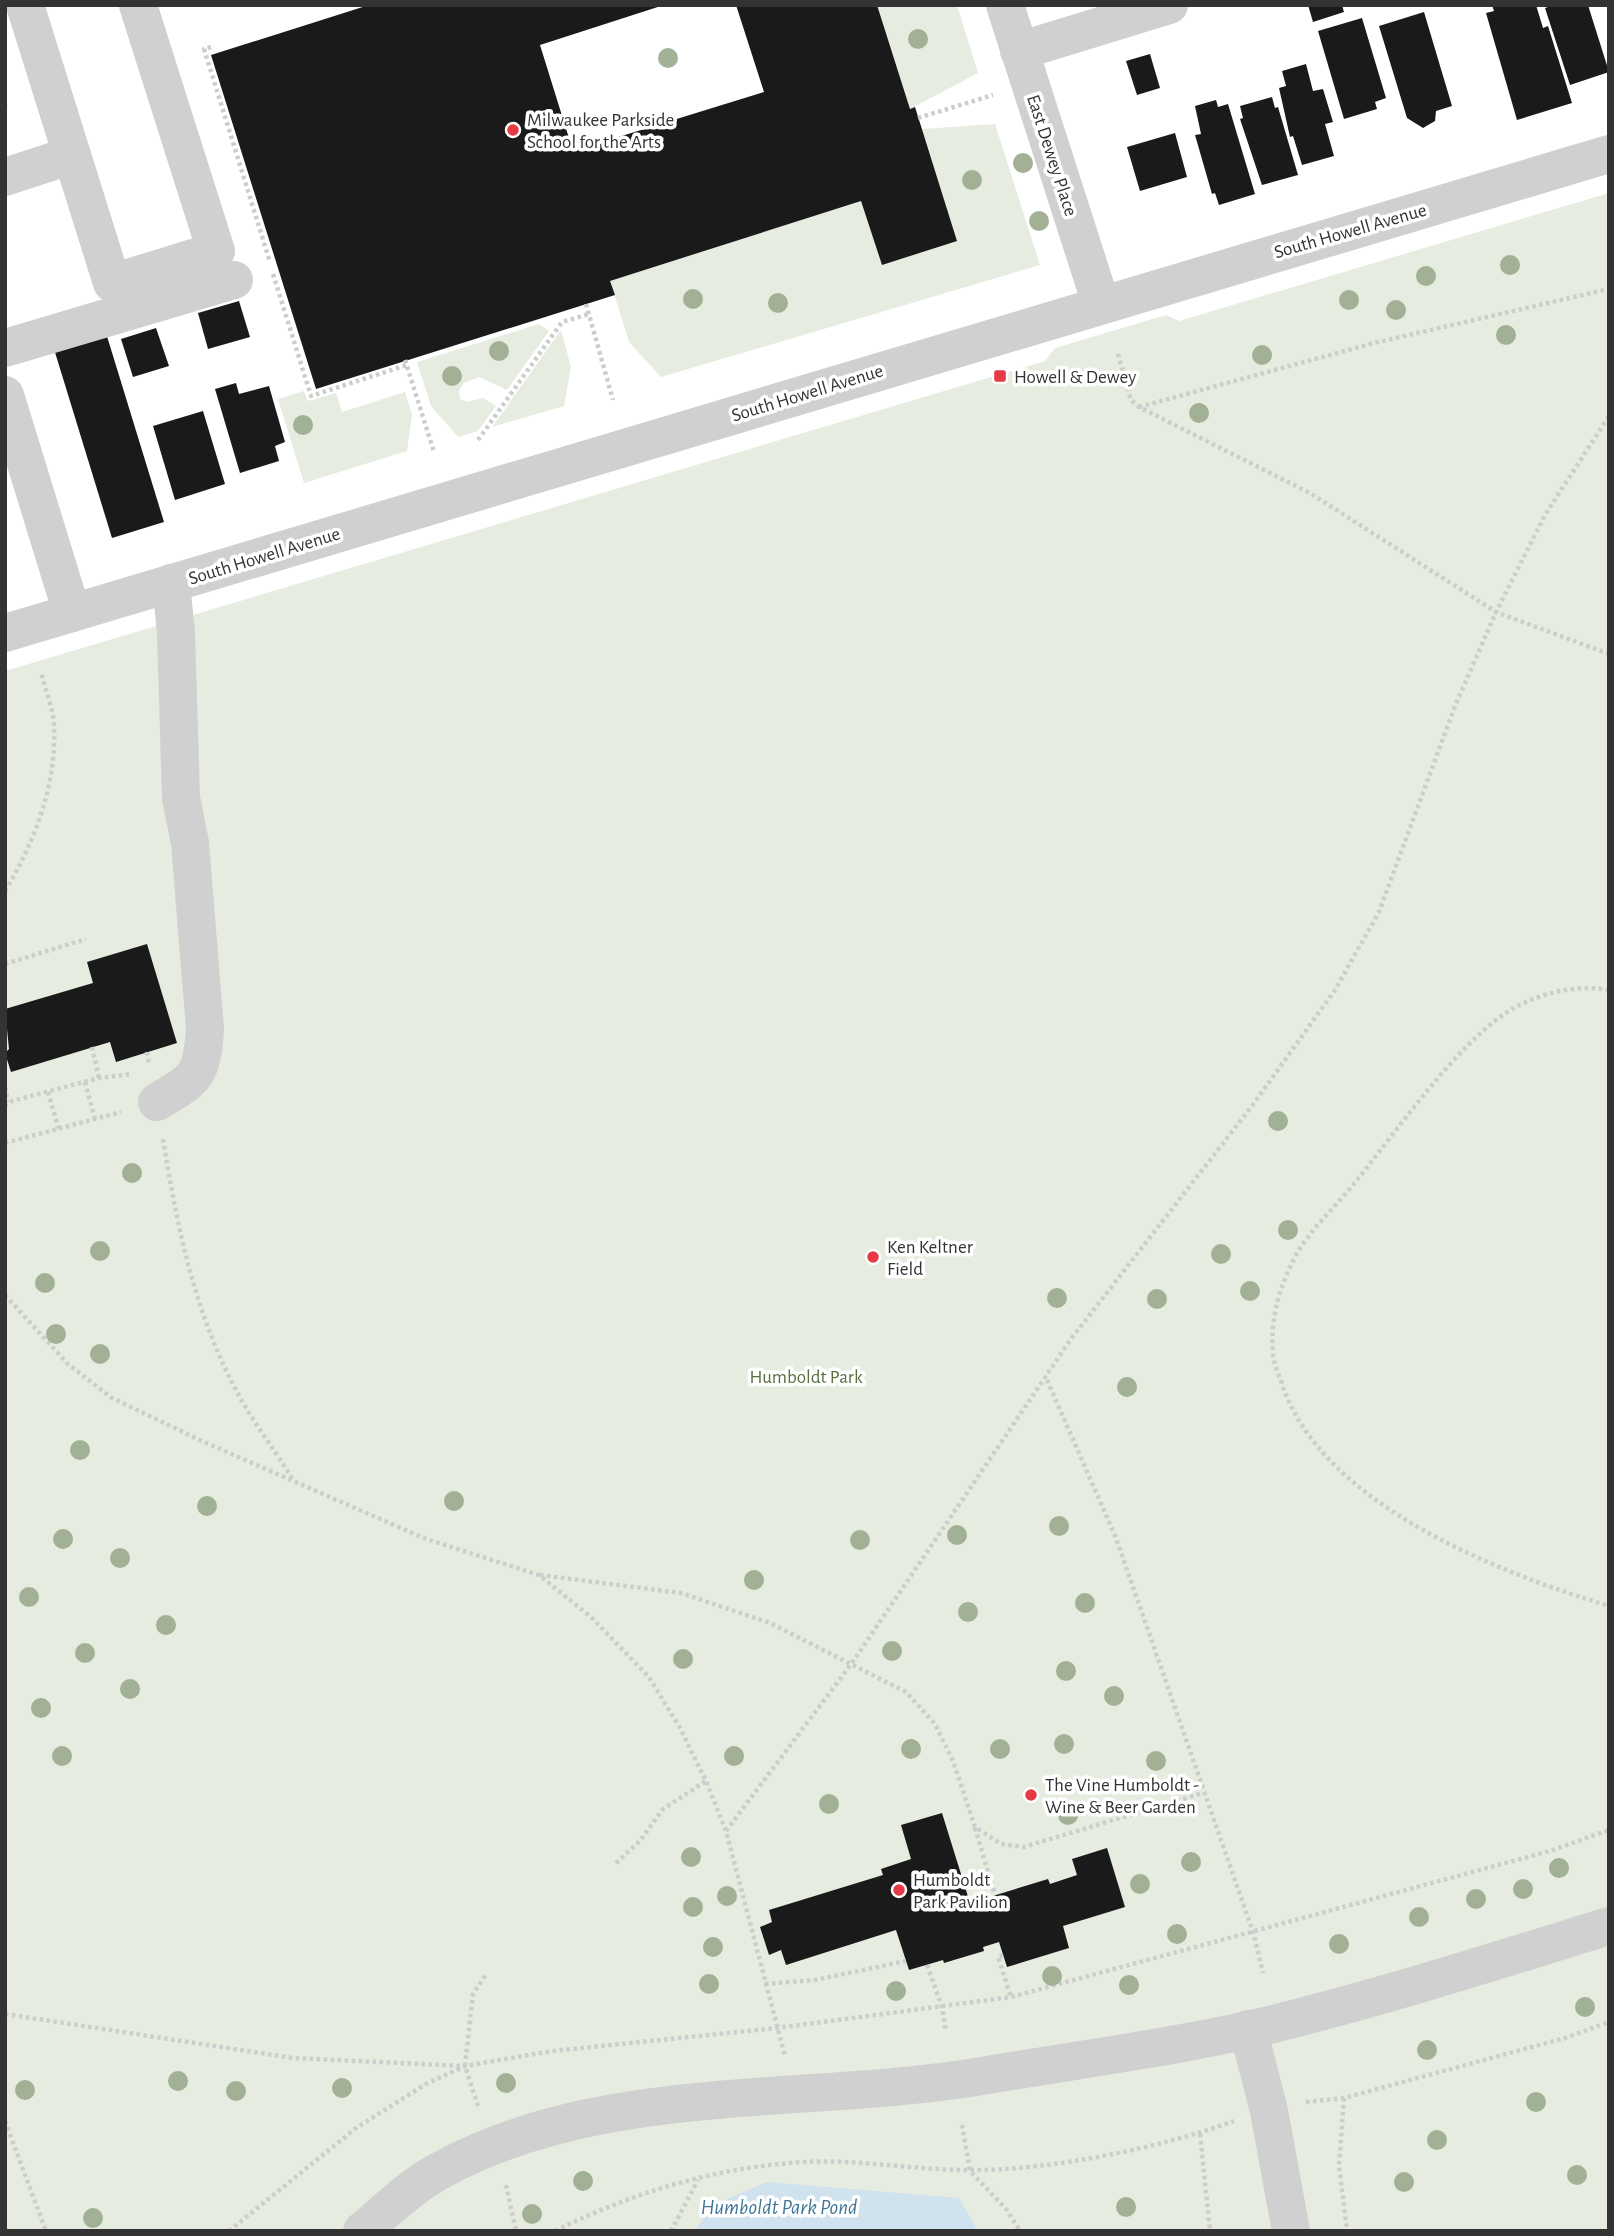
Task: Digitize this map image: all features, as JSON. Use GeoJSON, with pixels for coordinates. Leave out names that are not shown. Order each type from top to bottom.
{"type":"FeatureCollection","features":[{"type":"Feature","properties":{"kind":"street"},"geometry":{"type":"LineString","coordinates":[[25,5],[112,283],[216,251],[138,5]]}},
{"type":"Feature","properties":{"kind":"street","name":"East Dewey Place"},"geometry":{"type":"LineString","coordinates":[[1005,5],[1101,304]]}},
{"type":"Feature","properties":{"kind":"street"},"geometry":{"type":"LineString","coordinates":[[1019,51],[1169,5]]}},
{"type":"Feature","properties":{"kind":"street","name":"South Howell Avenue"},"geometry":{"type":"LineString","coordinates":[[5,632],[1609,154]]}},
{"type":"Feature","properties":{"kind":"street"},"geometry":{"type":"LineString","coordinates":[[5,177],[72,155]]}},
{"type":"Feature","properties":{"kind":"street"},"geometry":{"type":"LineString","coordinates":[[5,348],[234,280]]}},
{"type":"Feature","properties":{"kind":"street"},"geometry":{"type":"LineString","coordinates":[[5,395],[72,613]]}},
{"type":"Feature","properties":{"kind":"street"},"geometry":{"type":"LineString","coordinates":[[147,1088],[190,1082],[203,1060],[205,1030],[190,843],[181,798],[172,583]]}},
{"type":"Feature","properties":{"kind":"street"},"geometry":{"type":"LineString","coordinates":[[362,2231],[431,2175],[491,2146],[558,2125],[630,2110],[954,2080],[1248,2029],[1406,1989],[1609,1926]]}},
{"type":"Feature","properties":{"kind":"street"},"geometry":{"type":"LineString","coordinates":[[1248,2029],[1269,2111],[1291,2231]]}},
{"type":"Feature","properties":{"kind":"path"},"geometry":{"type":"LineString","coordinates":[[211,47],[204,49],[311,396],[406,362],[434,453]]}},
{"type":"Feature","properties":{"kind":"path"},"geometry":{"type":"LineString","coordinates":[[918,118],[993,95]]}},
{"type":"Feature","properties":{"kind":"path"},"geometry":{"type":"LineString","coordinates":[[5,104],[5,111]]}},
{"type":"Feature","properties":{"kind":"path"},"geometry":{"type":"LineString","coordinates":[[1139,407],[1362,346],[1609,289]]}},
{"type":"Feature","properties":{"kind":"path"},"geometry":{"type":"LineString","coordinates":[[586,304],[613,400]]}},
{"type":"Feature","properties":{"kind":"path"},"geometry":{"type":"LineString","coordinates":[[478,440],[562,322],[589,314]]}},
{"type":"Feature","properties":{"kind":"path"},"geometry":{"type":"LineString","coordinates":[[1118,354],[1131,400],[1139,407],[1310,493],[1496,612],[1609,654]]}},
{"type":"Feature","properties":{"kind":"path"},"geometry":{"type":"LineString","coordinates":[[726,1831],[852,1663],[1071,1339],[1244,1117],[1335,990],[1379,912],[1455,706],[1496,612],[1545,515],[1609,416]]}},
{"type":"Feature","properties":{"kind":"path"},"geometry":{"type":"LineString","coordinates":[[5,891],[36,829],[51,780],[54,723],[41,672]]}},
{"type":"Feature","properties":{"kind":"path"},"geometry":{"type":"LineString","coordinates":[[5,964],[86,939]]}},
{"type":"Feature","properties":{"kind":"path"},"geometry":{"type":"LineString","coordinates":[[1609,990],[1591,987],[1553,993],[1513,1009],[1469,1043],[1297,1253],[1274,1306],[1273,1358],[1290,1410],[1323,1455],[1367,1494],[1420,1529],[1548,1588],[1609,1606]]}},
{"type":"Feature","properties":{"kind":"path"},"geometry":{"type":"LineString","coordinates":[[92,1047],[99,1079]]}},
{"type":"Feature","properties":{"kind":"path"},"geometry":{"type":"LineString","coordinates":[[5,1087],[7,1104],[99,1079],[147,1088]]}},
{"type":"Feature","properties":{"kind":"path"},"geometry":{"type":"LineString","coordinates":[[85,1082],[95,1119]]}},
{"type":"Feature","properties":{"kind":"path"},"geometry":{"type":"LineString","coordinates":[[5,1143],[95,1119],[147,1088]]}},
{"type":"Feature","properties":{"kind":"path"},"geometry":{"type":"LineString","coordinates":[[147,1088],[197,1299],[214,1344],[237,1392],[293,1481]]}},
{"type":"Feature","properties":{"kind":"path"},"geometry":{"type":"LineString","coordinates":[[48,1092],[59,1130]]}},
{"type":"Feature","properties":{"kind":"path"},"geometry":{"type":"LineString","coordinates":[[5,1294],[68,1364],[112,1398],[293,1481],[426,1539],[539,1575],[681,1593],[770,1623],[906,1692],[935,1724],[953,1761],[995,1895]]}},
{"type":"Feature","properties":{"kind":"path"},"geometry":{"type":"LineString","coordinates":[[1046,1379],[1116,1538],[1253,1932],[1263,1973]]}},
{"type":"Feature","properties":{"kind":"path"},"geometry":{"type":"LineString","coordinates":[[539,1575],[591,1617],[649,1677],[680,1728],[706,1781],[726,1831],[785,2056]]}},
{"type":"Feature","properties":{"kind":"path"},"geometry":{"type":"LineString","coordinates":[[616,1863],[640,1841],[663,1810],[706,1781]]}},
{"type":"Feature","properties":{"kind":"path"},"geometry":{"type":"LineString","coordinates":[[975,1827],[1001,1844],[1024,1847],[1203,1793]]}},
{"type":"Feature","properties":{"kind":"path"},"geometry":{"type":"LineString","coordinates":[[5,2014],[293,2058],[465,2066],[552,2051],[777,2028],[1011,1997],[1550,1851],[1609,1830]]}},
{"type":"Feature","properties":{"kind":"path"},"geometry":{"type":"LineString","coordinates":[[1003,1955],[998,1957],[1011,1997]]}},
{"type":"Feature","properties":{"kind":"path"},"geometry":{"type":"LineString","coordinates":[[765,1984],[816,1980],[906,1961]]}},
{"type":"Feature","properties":{"kind":"path"},"geometry":{"type":"LineString","coordinates":[[927,1965],[942,2007],[946,2032]]}},
{"type":"Feature","properties":{"kind":"path"},"geometry":{"type":"LineString","coordinates":[[478,2106],[465,2066],[473,1994],[487,1973]]}},
{"type":"Feature","properties":{"kind":"path"},"geometry":{"type":"LineString","coordinates":[[1298,2103],[1344,2098],[1565,2038],[1609,2022]]}},
{"type":"Feature","properties":{"kind":"path"},"geometry":{"type":"LineString","coordinates":[[229,2231],[304,2167],[356,2128],[426,2084],[465,2066]]}},
{"type":"Feature","properties":{"kind":"path"},"geometry":{"type":"LineString","coordinates":[[1344,2098],[1339,2166],[1347,2231]]}},
{"type":"Feature","properties":{"kind":"path"},"geometry":{"type":"LineString","coordinates":[[555,2231],[618,2201],[656,2188],[804,2162],[970,2171],[1057,2163],[1200,2134],[1239,2120]]}},
{"type":"Feature","properties":{"kind":"path"},"geometry":{"type":"LineString","coordinates":[[5,2121],[46,2231]]}},
{"type":"Feature","properties":{"kind":"path"},"geometry":{"type":"LineString","coordinates":[[962,2125],[970,2171],[1007,2210],[1020,2231]]}},
{"type":"Feature","properties":{"kind":"path"},"geometry":{"type":"LineString","coordinates":[[1200,2134],[1209,2231]]}},
{"type":"Feature","properties":{"kind":"path"},"geometry":{"type":"LineString","coordinates":[[671,2231],[698,2180]]}},
{"type":"Feature","properties":{"kind":"path"},"geometry":{"type":"LineString","coordinates":[[506,2185],[516,2231]]}},
{"type":"Feature","properties":{"kind":"green space"},"geometry":{"type":"Polygon","coordinates":[[[877,5],[957,5],[978,73],[910,109],[877,5]]]}},
{"type":"Feature","properties":{"kind":"green space"},"geometry":{"type":"Polygon","coordinates":[[[995,124],[1040,265],[661,377],[629,342],[610,281],[861,201],[882,265],[957,241],[922,129],[995,124]]]}},
{"type":"Feature","properties":{"kind":"green space","name":"Humboldt Park"},"geometry":{"type":"Polygon","coordinates":[[[1609,193],[1609,2231],[5,2231],[5,671],[1045,361],[1055,348],[1166,315],[1179,321],[1609,193]]]}},
{"type":"Feature","properties":{"kind":"green space"},"geometry":{"type":"Polygon","coordinates":[[[539,324],[549,331],[507,390],[479,377],[464,383],[459,391],[460,399],[467,402],[483,398],[496,406],[478,431],[458,437],[431,406],[417,362],[539,324]]]}},
{"type":"Feature","properties":{"kind":"green space"},"geometry":{"type":"Polygon","coordinates":[[[561,330],[571,367],[564,406],[492,427],[561,330]]]}},
{"type":"Feature","properties":{"kind":"green space"},"geometry":{"type":"Polygon","coordinates":[[[304,391],[308,401],[336,393],[342,412],[405,392],[412,415],[407,451],[304,483],[278,399],[304,391]]]}},
{"type":"Feature","properties":{"kind":"water","name":"Humboldt Park Pond"},"geometry":{"type":"Polygon","coordinates":[[[766,2182],[959,2198],[978,2231],[694,2231],[714,2205],[766,2182]]]}},
{"type":"Feature","properties":{"kind":"building"},"geometry":{"type":"Polygon","coordinates":[[[369,5],[664,5],[540,45],[573,151],[764,92],[736,5],[877,5],[910,109],[915,107],[957,241],[882,265],[861,201],[610,281],[615,295],[316,389],[211,55],[369,5]]]}},
{"type":"Feature","properties":{"kind":"building"},"geometry":{"type":"Polygon","coordinates":[[[1308,5],[1342,5],[1344,12],[1313,22],[1308,5]]]}},
{"type":"Feature","properties":{"kind":"building"},"geometry":{"type":"Polygon","coordinates":[[[1492,5],[1536,5],[1543,28],[1548,26],[1572,103],[1517,120],[1486,13],[1494,11],[1492,5]]]}},
{"type":"Feature","properties":{"kind":"building"},"geometry":{"type":"Polygon","coordinates":[[[1554,5],[1588,5],[1609,72],[1570,85],[1545,8],[1554,5]]]}},
{"type":"Feature","properties":{"kind":"building"},"geometry":{"type":"Polygon","coordinates":[[[1424,12],[1452,106],[1436,111],[1435,121],[1423,128],[1407,118],[1379,26],[1424,12]]]}},
{"type":"Feature","properties":{"kind":"building"},"geometry":{"type":"Polygon","coordinates":[[[1362,18],[1386,98],[1375,102],[1377,109],[1344,119],[1318,31],[1362,18]]]}},
{"type":"Feature","properties":{"kind":"building"},"geometry":{"type":"Polygon","coordinates":[[[1150,54],[1160,88],[1137,95],[1126,61],[1150,54]]]}},
{"type":"Feature","properties":{"kind":"building"},"geometry":{"type":"Polygon","coordinates":[[[1306,64],[1313,91],[1323,89],[1333,122],[1325,124],[1334,156],[1302,165],[1293,136],[1290,137],[1279,88],[1286,86],[1282,71],[1306,64]]]}},
{"type":"Feature","properties":{"kind":"building"},"geometry":{"type":"Polygon","coordinates":[[[1272,97],[1275,108],[1278,107],[1298,175],[1262,185],[1240,119],[1243,118],[1240,106],[1272,97]]]}},
{"type":"Feature","properties":{"kind":"building"},"geometry":{"type":"Polygon","coordinates":[[[1216,100],[1218,107],[1228,104],[1255,194],[1219,205],[1215,193],[1212,194],[1195,135],[1201,134],[1195,106],[1216,100]]]}},
{"type":"Feature","properties":{"kind":"building"},"geometry":{"type":"Polygon","coordinates":[[[1175,133],[1187,177],[1140,191],[1127,147],[1175,133]]]}},
{"type":"Feature","properties":{"kind":"building"},"geometry":{"type":"Polygon","coordinates":[[[239,301],[250,337],[208,349],[198,313],[239,301]]]}},
{"type":"Feature","properties":{"kind":"building"},"geometry":{"type":"Polygon","coordinates":[[[156,328],[169,366],[133,377],[121,339],[156,328]]]}},
{"type":"Feature","properties":{"kind":"building"},"geometry":{"type":"Polygon","coordinates":[[[106,333],[164,522],[112,538],[54,349],[106,333]]]}},
{"type":"Feature","properties":{"kind":"building"},"geometry":{"type":"Polygon","coordinates":[[[236,383],[239,394],[269,386],[285,442],[275,446],[279,461],[240,473],[215,389],[236,383]]]}},
{"type":"Feature","properties":{"kind":"building"},"geometry":{"type":"Polygon","coordinates":[[[203,411],[225,484],[175,500],[153,426],[203,411]]]}},
{"type":"Feature","properties":{"kind":"building"},"geometry":{"type":"Polygon","coordinates":[[[147,944],[177,1043],[116,1062],[110,1042],[11,1072],[5,1053],[9,1049],[5,1009],[93,983],[87,962],[147,944]]]}},
{"type":"Feature","properties":{"kind":"building","name":"Humboldt Park Pavilion"},"geometry":{"type":"Polygon","coordinates":[[[942,1813],[970,1903],[1048,1879],[1050,1884],[1077,1875],[1072,1859],[1107,1848],[1125,1907],[1063,1926],[1069,1948],[1007,1967],[999,1942],[983,1947],[984,1951],[909,1970],[896,1930],[786,1965],[781,1950],[769,1955],[760,1927],[772,1922],[769,1910],[883,1875],[881,1869],[911,1859],[901,1825],[942,1813]]]}},
{"type":"Feature","properties":{"kind":"place","name":"Milwaukee Parkside School for the Arts"},"geometry":{"type":"Point","coordinates":[513,130]}},
{"type":"Feature","properties":{"kind":"place","name":"Howell & Dewey"},"geometry":{"type":"Point","coordinates":[1000,376]}},
{"type":"Feature","properties":{"kind":"place","name":"Ken Keltner Field"},"geometry":{"type":"Point","coordinates":[873,1257]}},
{"type":"Feature","properties":{"kind":"place","name":"The Vine Humboldt - Wine & Beer Garden"},"geometry":{"type":"Point","coordinates":[1031,1795]}},
{"type":"Feature","properties":{"kind":"place","name":"Humboldt Park Pavilion"},"geometry":{"type":"Point","coordinates":[899,1890]}}]}
